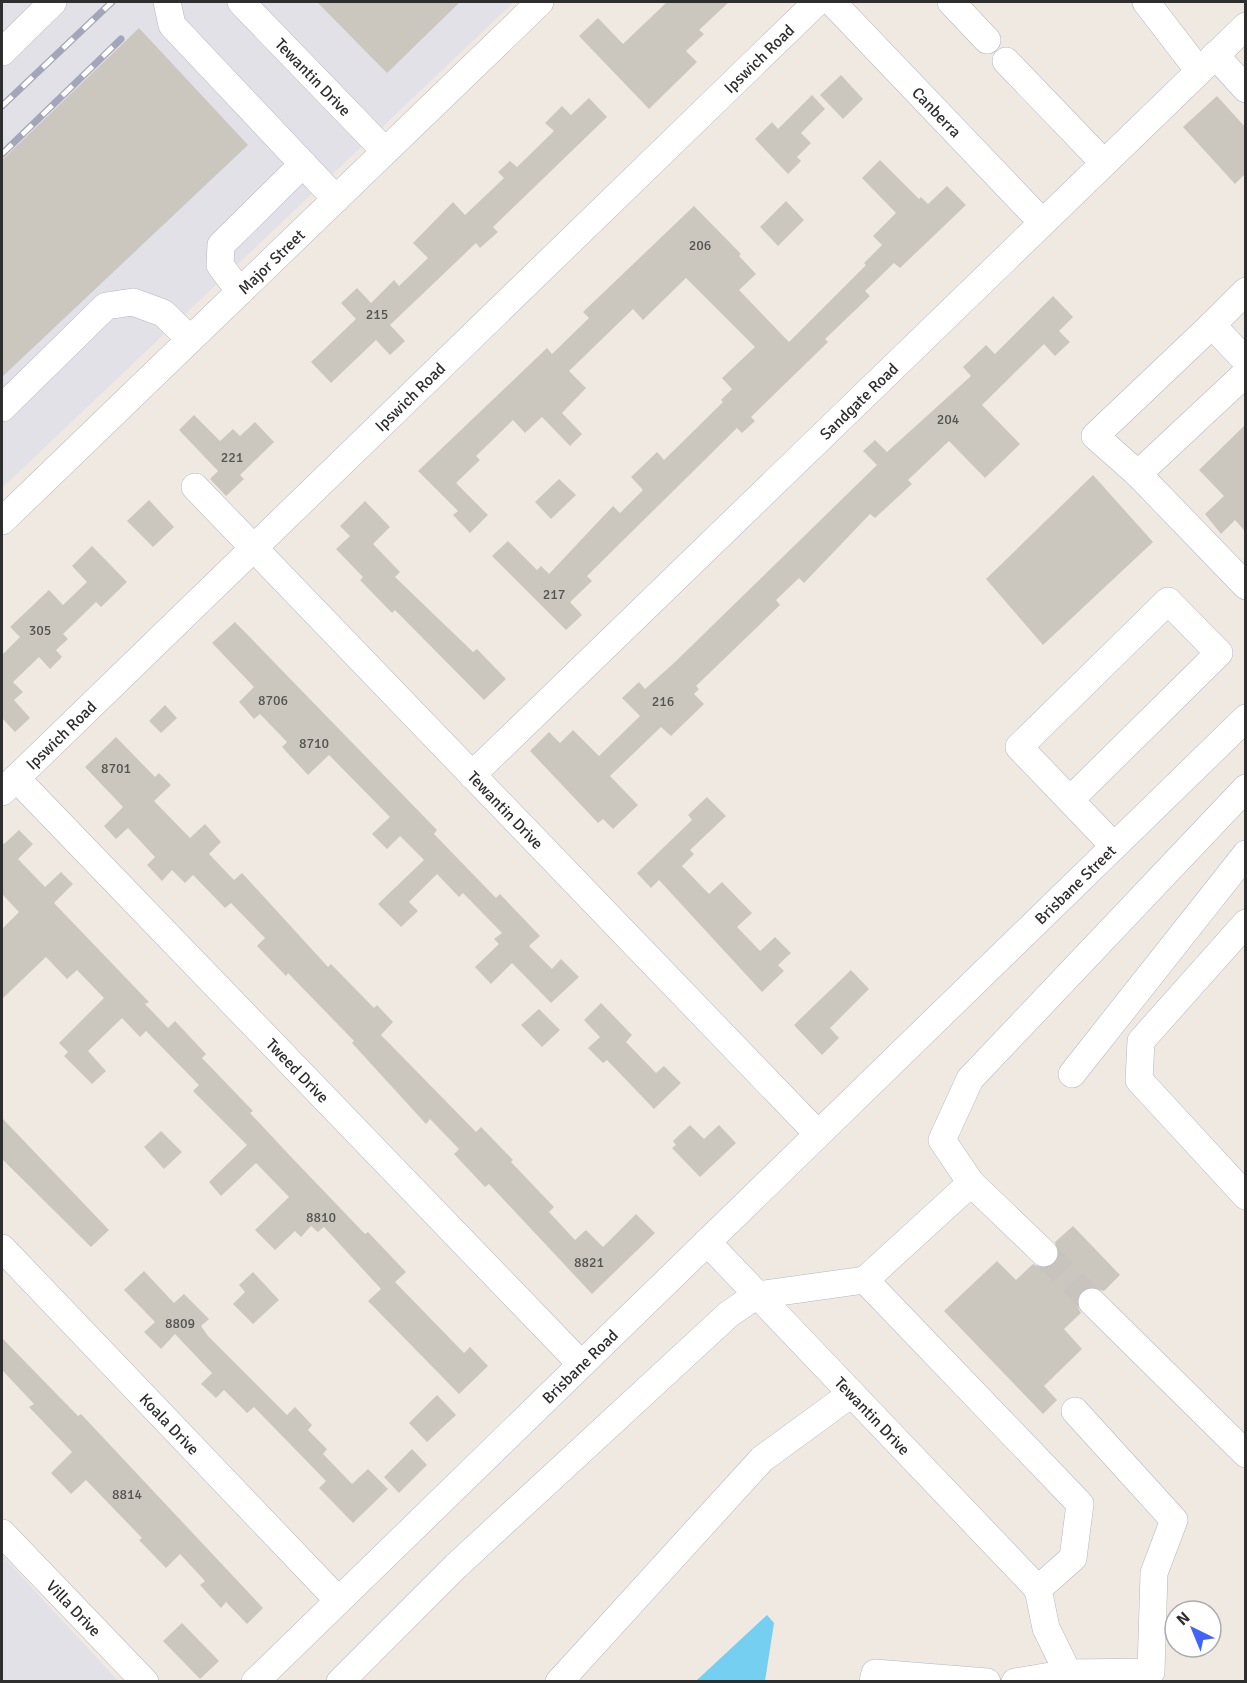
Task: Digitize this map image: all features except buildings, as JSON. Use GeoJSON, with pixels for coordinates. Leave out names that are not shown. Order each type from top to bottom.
{"type":"FeatureCollection","features":[{"type":"Feature","properties":{"kind":"street"},"geometry":{"type":"LineString","coordinates":[[2,52],[53,2]]}},
{"type":"Feature","properties":{"kind":"street"},"geometry":{"type":"LineString","coordinates":[[167,2],[172,25],[336,199]]}},
{"type":"Feature","properties":{"kind":"street","name":"Tewantin Drive"},"geometry":{"type":"LineString","coordinates":[[241,2],[385,151]]}},
{"type":"Feature","properties":{"kind":"street","name":"Major Street"},"geometry":{"type":"LineString","coordinates":[[2,521],[540,2]]}},
{"type":"Feature","properties":{"kind":"street","name":"Ipswich Road"},"geometry":{"type":"LineString","coordinates":[[9,785],[817,2]]}},
{"type":"Feature","properties":{"kind":"street","name":"Canberra"},"geometry":{"type":"LineString","coordinates":[[832,2],[1042,222]]}},
{"type":"Feature","properties":{"kind":"street"},"geometry":{"type":"LineString","coordinates":[[951,2],[987,40]]}},
{"type":"Feature","properties":{"kind":"street"},"geometry":{"type":"LineString","coordinates":[[1153,4],[1207,63],[1245,89]]}},
{"type":"Feature","properties":{"kind":"street","name":"Sandgate Road"},"geometry":{"type":"LineString","coordinates":[[472,775],[1245,26]]}},
{"type":"Feature","properties":{"kind":"street"},"geometry":{"type":"LineString","coordinates":[[1006,61],[1103,162]]}},
{"type":"Feature","properties":{"kind":"street"},"geometry":{"type":"LineString","coordinates":[[240,292],[220,265],[221,244],[303,164]]}},
{"type":"Feature","properties":{"kind":"street"},"geometry":{"type":"LineString","coordinates":[[1245,291],[1095,436],[1138,474],[1245,586]]}},
{"type":"Feature","properties":{"kind":"street"},"geometry":{"type":"LineString","coordinates":[[2,408],[106,306],[133,302],[163,313],[190,339]]}},
{"type":"Feature","properties":{"kind":"street"},"geometry":{"type":"LineString","coordinates":[[1212,325],[1245,361]]}},
{"type":"Feature","properties":{"kind":"street"},"geometry":{"type":"LineString","coordinates":[[1138,474],[1245,374]]}},
{"type":"Feature","properties":{"kind":"street","name":"Tewantin Drive"},"geometry":{"type":"LineString","coordinates":[[195,487],[818,1134]]}},
{"type":"Feature","properties":{"kind":"street"},"geometry":{"type":"LineString","coordinates":[[1070,800],[1219,653],[1168,601],[1019,747],[1114,846]]}},
{"type":"Feature","properties":{"kind":"street","name":"Brisbane Street"},"geometry":{"type":"LineString","coordinates":[[905,1050],[1245,718]]}},
{"type":"Feature","properties":{"kind":"street","name":"Tweed Drive"},"geometry":{"type":"LineString","coordinates":[[9,785],[581,1364]]}},
{"type":"Feature","properties":{"kind":"street"},"geometry":{"type":"LineString","coordinates":[[1044,1253],[971,1183],[942,1140],[970,1079],[1245,788]]}},
{"type":"Feature","properties":{"kind":"street"},"geometry":{"type":"LineString","coordinates":[[1072,1074],[1245,854]]}},
{"type":"Feature","properties":{"kind":"street"},"geometry":{"type":"LineString","coordinates":[[1245,923],[1141,1041],[1139,1080],[1245,1196]]}},
{"type":"Feature","properties":{"kind":"street","name":"Brisbane Road"},"geometry":{"type":"LineString","coordinates":[[260,1680],[338,1600],[905,1050]]}},
{"type":"Feature","properties":{"kind":"street"},"geometry":{"type":"LineString","coordinates":[[340,1682],[465,1557],[729,1314],[757,1295],[865,1280],[971,1183]]}},
{"type":"Feature","properties":{"kind":"street","name":"Tewantin Drive"},"geometry":{"type":"LineString","coordinates":[[707,1242],[1038,1589]]}},
{"type":"Feature","properties":{"kind":"street","name":"Koala Drive"},"geometry":{"type":"LineString","coordinates":[[2,1248],[338,1600]]}},
{"type":"Feature","properties":{"kind":"street"},"geometry":{"type":"LineString","coordinates":[[865,1280],[1080,1504],[1073,1558],[1038,1589],[1046,1628],[1067,1677]]}},
{"type":"Feature","properties":{"kind":"street"},"geometry":{"type":"LineString","coordinates":[[1092,1302],[1245,1454]]}},
{"type":"Feature","properties":{"kind":"street"},"geometry":{"type":"LineString","coordinates":[[559,1682],[762,1459],[851,1394]]}},
{"type":"Feature","properties":{"kind":"street"},"geometry":{"type":"LineString","coordinates":[[1015,1682],[1067,1677],[1151,1677],[1154,1573],[1174,1520],[1075,1411]]}},
{"type":"Feature","properties":{"kind":"street","name":"Villa Drive"},"geometry":{"type":"LineString","coordinates":[[2,1533],[144,1681]]}},
{"type":"Feature","properties":{"kind":"street"},"geometry":{"type":"LineString","coordinates":[[873,1682],[875,1673],[987,1682]]}},
{"type":"Feature","properties":{"kind":"shaded area"},"geometry":{"type":"Polygon","coordinates":[[[2,2],[514,2],[2,488],[2,2]]]}},
{"type":"Feature","properties":{"kind":"shaded area"},"geometry":{"type":"Polygon","coordinates":[[[2,1555],[118,1681],[2,1681],[2,1555]]]}},
{"type":"Feature","properties":{"kind":"water"},"geometry":{"type":"Polygon","coordinates":[[[767,1615],[774,1623],[765,1681],[696,1681],[767,1615]]]}},
{"type":"Feature","properties":{"kind":"tunnel"},"geometry":{"type":"LineString","coordinates":[[1044,1253],[1092,1302]]}},
{"type":"Feature","properties":{"kind":"railway"},"geometry":{"type":"LineString","coordinates":[[2,106],[112,2]]}},
{"type":"Feature","properties":{"kind":"railway"},"geometry":{"type":"LineString","coordinates":[[2,154],[121,39]]}}]}
